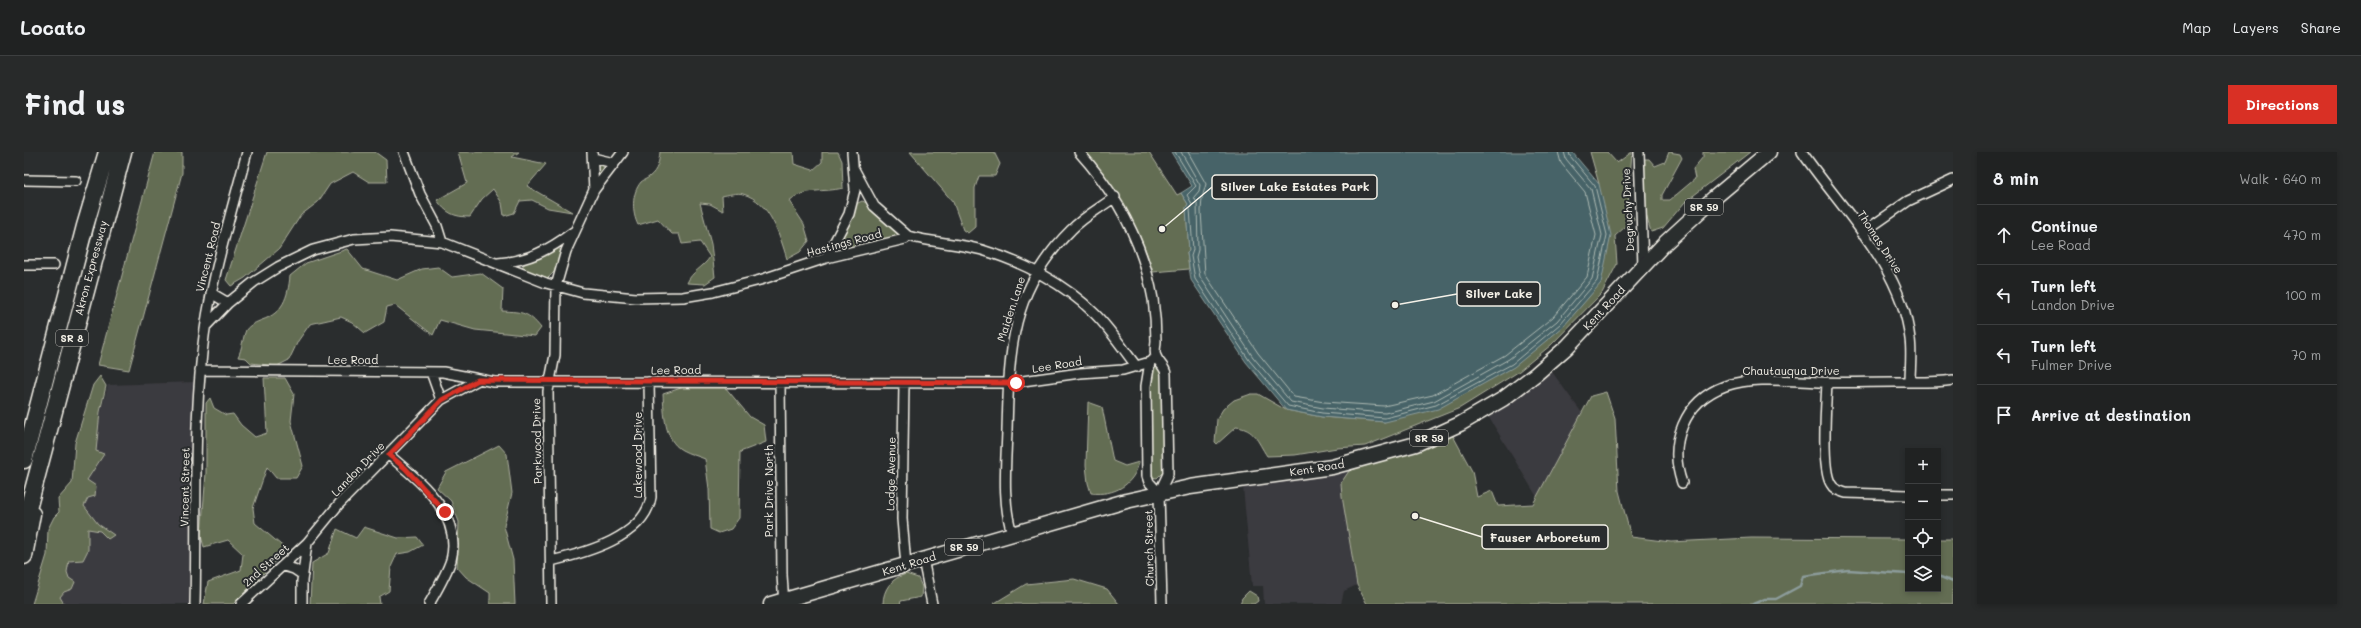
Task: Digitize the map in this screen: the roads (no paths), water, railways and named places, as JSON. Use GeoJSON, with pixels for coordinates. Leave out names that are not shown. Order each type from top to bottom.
{"type":"FeatureCollection","features":[{"type":"Feature","properties":{"kind":"highway","name":"Akron Expressway"},"geometry":{"type":"LineString","coordinates":[[24,460],[85,226],[107,152]]}},
{"type":"Feature","properties":{"kind":"highway","name":"Akron Expressway"},"geometry":{"type":"LineString","coordinates":[[24,524],[123,152]]}},
{"type":"Feature","properties":{"kind":"highway"},"geometry":{"type":"LineString","coordinates":[[24,556],[40,467]]}},
{"type":"Feature","properties":{"kind":"main road","name":"Kent Road"},"geometry":{"type":"LineString","coordinates":[[780,603],[923,559],[1159,492],[1332,467],[1416,444],[1446,430],[1503,399],[1536,374],[1567,347],[1643,266],[1714,198],[1769,152]]}},
{"type":"Feature","properties":{"kind":"street","name":"Vincent Road"},"geometry":{"type":"LineString","coordinates":[[200,370],[211,293],[247,152]]}},
{"type":"Feature","properties":{"kind":"street"},"geometry":{"type":"LineString","coordinates":[[404,152],[420,194],[437,226],[442,242]]}},
{"type":"Feature","properties":{"kind":"street","name":"Parkwood Drive"},"geometry":{"type":"LineString","coordinates":[[551,604],[548,391],[554,355],[556,286],[574,231],[594,190],[623,152]]}},
{"type":"Feature","properties":{"kind":"street"},"geometry":{"type":"LineString","coordinates":[[848,152],[852,164],[874,206],[908,236],[933,243],[980,250],[1006,258],[1036,272],[1084,304],[1106,327],[1137,366]]}},
{"type":"Feature","properties":{"kind":"street"},"geometry":{"type":"LineString","coordinates":[[826,258],[849,214],[855,190],[852,152]]}},
{"type":"Feature","properties":{"kind":"street"},"geometry":{"type":"LineString","coordinates":[[1078,152],[1114,197],[1135,238],[1149,282],[1155,314],[1153,359],[1146,386],[1147,476],[1149,482],[1159,492],[1168,474],[1166,374],[1164,366],[1153,359]]}},
{"type":"Feature","properties":{"kind":"street","name":"Degruchy Drive"},"geometry":{"type":"LineString","coordinates":[[1639,152],[1643,266]]}},
{"type":"Feature","properties":{"kind":"street","name":"Thomas Drive"},"geometry":{"type":"LineString","coordinates":[[1802,152],[1862,233],[1896,290],[1906,317],[1911,352],[1910,382]]}},
{"type":"Feature","properties":{"kind":"street"},"geometry":{"type":"LineString","coordinates":[[594,190],[592,155],[614,163]]}},
{"type":"Feature","properties":{"kind":"street"},"geometry":{"type":"LineString","coordinates":[[24,180],[76,181]]}},
{"type":"Feature","properties":{"kind":"street"},"geometry":{"type":"LineString","coordinates":[[1862,233],[1908,202],[1953,180]]}},
{"type":"Feature","properties":{"kind":"street","name":"Maiden Lane"},"geometry":{"type":"LineString","coordinates":[[1012,533],[1008,521],[1006,492],[1008,383],[1014,332],[1036,272],[1057,244],[1072,228],[1114,197]]}},
{"type":"Feature","properties":{"kind":"street","name":"Hastings Road"},"geometry":{"type":"LineString","coordinates":[[495,263],[516,262],[531,258],[551,249],[574,231]]}},
{"type":"Feature","properties":{"kind":"street","name":"Hastings Road"},"geometry":{"type":"LineString","coordinates":[[206,326],[228,304],[254,282],[278,266],[331,244],[354,239],[390,237],[442,242],[556,286],[618,297],[683,297],[736,287],[826,258],[905,239],[908,236]]}},
{"type":"Feature","properties":{"kind":"street"},"geometry":{"type":"LineString","coordinates":[[24,265],[54,265]]}},
{"type":"Feature","properties":{"kind":"street"},"geometry":{"type":"LineString","coordinates":[[211,293],[228,304]]}},
{"type":"Feature","properties":{"kind":"street","name":"Lee Road"},"geometry":{"type":"LineString","coordinates":[[200,370],[431,372],[463,375],[478,380],[780,383],[1008,383],[1137,366],[1153,359]]}},
{"type":"Feature","properties":{"kind":"street","name":"Vincent Street"},"geometry":{"type":"LineString","coordinates":[[195,604],[200,370]]}},
{"type":"Feature","properties":{"kind":"street"},"geometry":{"type":"LineString","coordinates":[[431,372],[442,400]]}},
{"type":"Feature","properties":{"kind":"street","name":"Landon Drive"},"geometry":{"type":"LineString","coordinates":[[308,543],[340,504],[442,400],[478,380]]}},
{"type":"Feature","properties":{"kind":"street","name":"Chautauqua Drive"},"geometry":{"type":"LineString","coordinates":[[1682,482],[1677,468],[1675,451],[1678,435],[1698,403],[1712,392],[1725,386],[1752,381],[1827,383],[1953,380]]}},
{"type":"Feature","properties":{"kind":"street","name":"Lakewood Drive"},"geometry":{"type":"LineString","coordinates":[[551,561],[576,555],[627,532],[642,520],[648,509],[651,497],[649,382]]}},
{"type":"Feature","properties":{"kind":"street","name":"Park Drive North"},"geometry":{"type":"LineString","coordinates":[[780,383],[780,603]]}},
{"type":"Feature","properties":{"kind":"street","name":"Lodge Avenue"},"geometry":{"type":"LineString","coordinates":[[904,383],[902,519],[906,564]]}},
{"type":"Feature","properties":{"kind":"street"},"geometry":{"type":"LineString","coordinates":[[1827,383],[1826,465],[1830,484],[1837,490],[1846,493],[1905,494]]}},
{"type":"Feature","properties":{"kind":"street"},"geometry":{"type":"LineString","coordinates":[[389,455],[441,506],[452,530],[451,559],[429,604]]}},
{"type":"Feature","properties":{"kind":"street","name":"Church Street"},"geometry":{"type":"LineString","coordinates":[[1159,492],[1162,604]]}},
{"type":"Feature","properties":{"kind":"street"},"geometry":{"type":"LineString","coordinates":[[1941,495],[1953,495]]}},
{"type":"Feature","properties":{"kind":"street"},"geometry":{"type":"LineString","coordinates":[[302,604],[303,575],[308,543]]}},
{"type":"Feature","properties":{"kind":"street","name":"2nd Street"},"geometry":{"type":"LineString","coordinates":[[241,604],[308,543]]}},
{"type":"Feature","properties":{"kind":"street"},"geometry":{"type":"LineString","coordinates":[[923,559],[932,604]]}},
{"type":"Feature","properties":{"kind":"street"},"geometry":{"type":"LineString","coordinates":[[282,566],[294,568],[303,575]]}},
{"type":"Feature","properties":{"kind":"water"},"geometry":{"type":"Polygon","coordinates":[[[1171,152],[1572,152],[1599,184],[1611,235],[1601,283],[1563,327],[1514,367],[1438,409],[1385,422],[1322,417],[1286,410],[1246,362],[1191,280],[1187,253],[1189,251],[1186,208],[1188,204],[1181,193],[1192,186],[1171,152]]]}},
{"type":"Feature","properties":{"kind":"waterway"},"geometry":{"type":"LineString","coordinates":[[1753,604],[1765,599],[1776,599],[1800,586],[1803,576],[1848,570],[1905,574]]}},
{"type":"Feature","properties":{"kind":"waterway"},"geometry":{"type":"LineString","coordinates":[[1941,577],[1953,582]]}},
{"type":"Feature","properties":{"kind":"place","name":"Silver Lake Estates Park"},"geometry":{"type":"Point","coordinates":[1162,229]}},
{"type":"Feature","properties":{"kind":"place","name":"Silver Lake"},"geometry":{"type":"Point","coordinates":[1395,305]}},
{"type":"Feature","properties":{"kind":"place","name":"Fauser Arboretum"},"geometry":{"type":"Point","coordinates":[1415,516]}}]}
